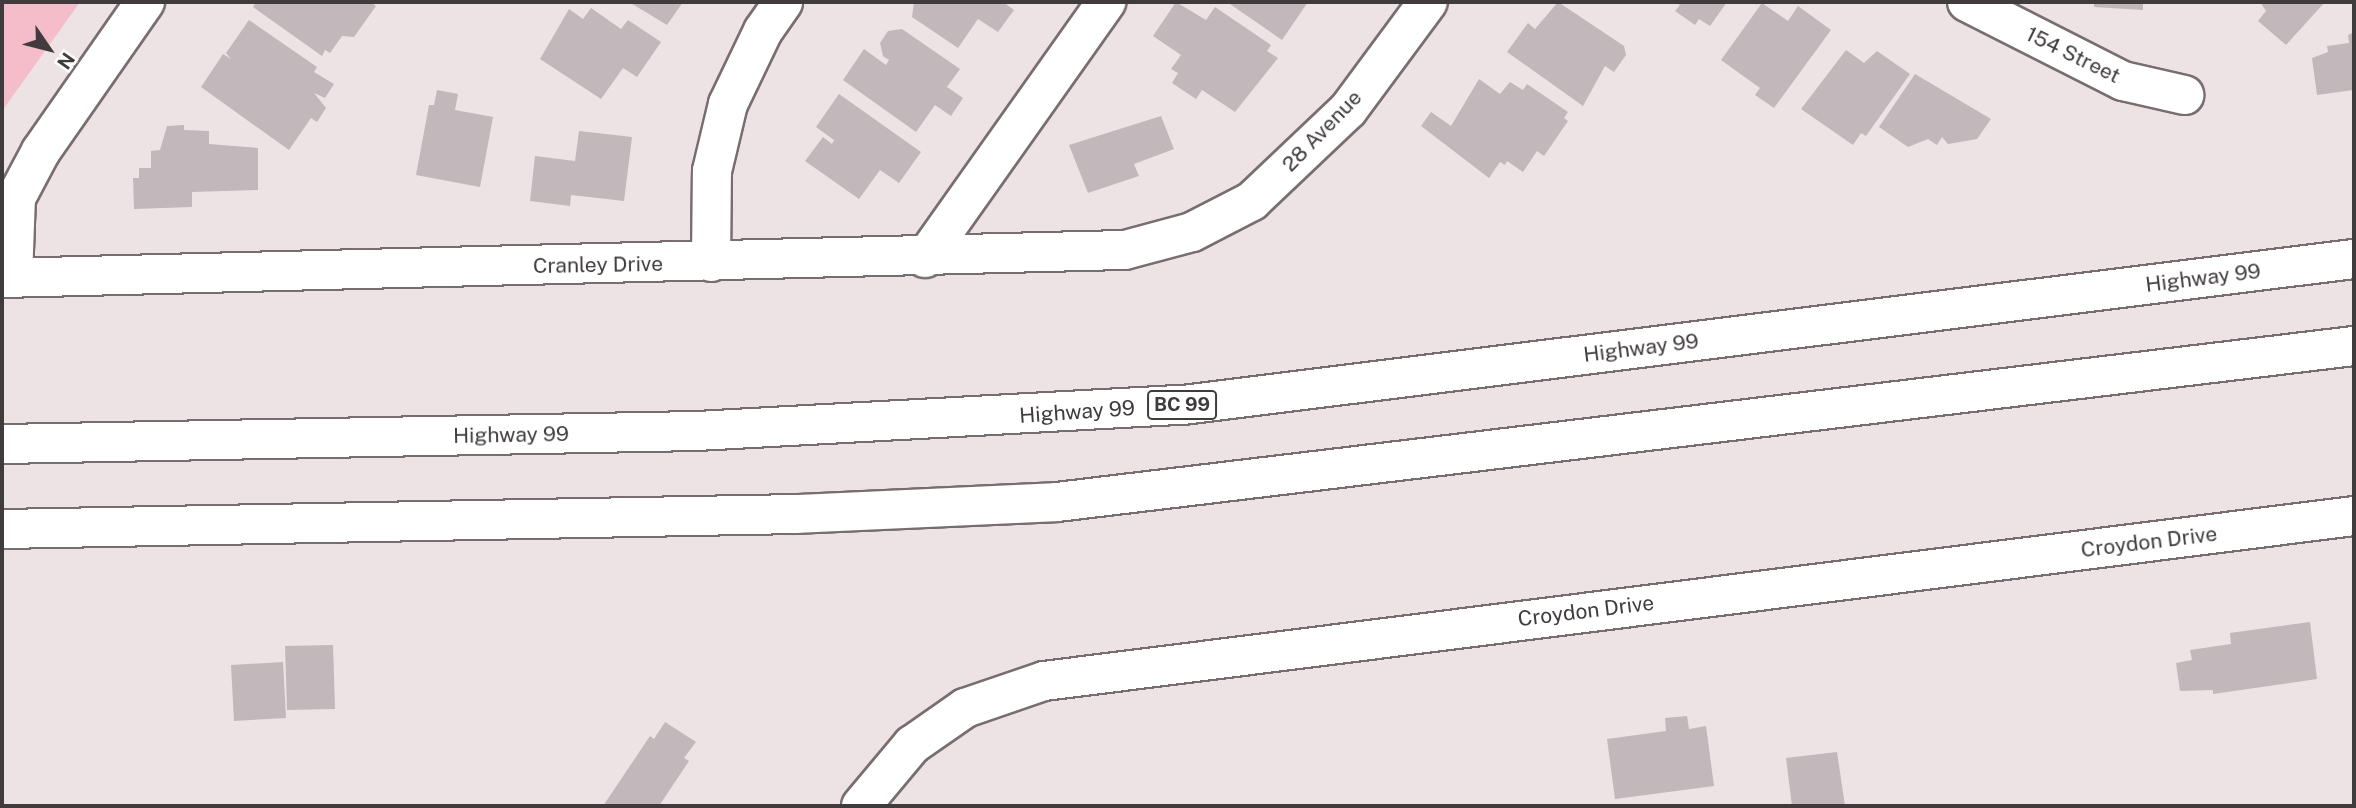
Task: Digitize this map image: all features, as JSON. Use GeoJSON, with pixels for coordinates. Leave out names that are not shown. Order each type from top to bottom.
{"type":"FeatureCollection","features":[{"type":"Feature","properties":{"kind":"main road"},"geometry":{"type":"LineString","coordinates":[[8,278],[16,198],[41,151],[145,2]]}},
{"type":"Feature","properties":{"kind":"main road"},"geometry":{"type":"LineString","coordinates":[[710,262],[712,171],[728,104],[762,31],[783,2]]}},
{"type":"Feature","properties":{"kind":"main road"},"geometry":{"type":"LineString","coordinates":[[925,258],[1106,2]]}},
{"type":"Feature","properties":{"kind":"main road","name":"28 Avenue"},"geometry":{"type":"LineString","coordinates":[[1192,232],[1252,201],[1348,110],[1428,2]]}},
{"type":"Feature","properties":{"kind":"main road","name":"154 Street"},"geometry":{"type":"LineString","coordinates":[[1967,2],[2123,81],[2185,95]]}},
{"type":"Feature","properties":{"kind":"main road","name":"Cranley Drive"},"geometry":{"type":"LineString","coordinates":[[8,278],[925,258],[1125,250],[1192,232]]}},
{"type":"Feature","properties":{"kind":"main road","name":"Highway 99"},"geometry":{"type":"LineString","coordinates":[[2,444],[697,431],[1183,405],[2354,259]]}},
{"type":"Feature","properties":{"kind":"main road"},"geometry":{"type":"LineString","coordinates":[[2,529],[796,514],[1057,502],[2354,346]]}},
{"type":"Feature","properties":{"kind":"main road","name":"Croydon Drive"},"geometry":{"type":"LineString","coordinates":[[861,806],[912,745],[965,708],[1044,681],[2354,516]]}},
{"type":"Feature","properties":{"kind":"shaded area"},"geometry":{"type":"Polygon","coordinates":[[[2,2],[80,2],[2,111],[2,2]]]}},
{"type":"Feature","properties":{"kind":"building"},"geometry":{"type":"Polygon","coordinates":[[[256,2],[370,2],[376,6],[354,37],[342,36],[330,53],[325,50],[322,56],[253,7],[256,2]]]}},
{"type":"Feature","properties":{"kind":"building"},"geometry":{"type":"Polygon","coordinates":[[[629,2],[683,2],[667,25],[629,2]]]}},
{"type":"Feature","properties":{"kind":"building"},"geometry":{"type":"Polygon","coordinates":[[[914,2],[1003,2],[1014,10],[998,32],[978,19],[958,48],[912,17],[914,2]]]}},
{"type":"Feature","properties":{"kind":"building"},"geometry":{"type":"Polygon","coordinates":[[[1176,2],[1206,20],[1215,7],[1271,45],[1267,51],[1278,58],[1235,112],[1202,90],[1196,99],[1172,83],[1178,73],[1171,69],[1181,55],[1153,36],[1176,2]]]}},
{"type":"Feature","properties":{"kind":"building"},"geometry":{"type":"Polygon","coordinates":[[[1227,2],[1308,2],[1282,40],[1227,2]]]}},
{"type":"Feature","properties":{"kind":"building"},"geometry":{"type":"Polygon","coordinates":[[[1558,2],[1624,46],[1626,55],[1614,72],[1605,66],[1583,106],[1507,52],[1528,23],[1535,29],[1558,2]]]}},
{"type":"Feature","properties":{"kind":"building"},"geometry":{"type":"Polygon","coordinates":[[[1675,2],[1727,2],[1710,26],[1699,19],[1695,25],[1675,11],[1680,5],[1675,2]]]}},
{"type":"Feature","properties":{"kind":"building"},"geometry":{"type":"Polygon","coordinates":[[[2094,2],[2143,2],[2143,10],[2094,7],[2094,2]]]}},
{"type":"Feature","properties":{"kind":"building"},"geometry":{"type":"Polygon","coordinates":[[[2260,2],[2325,2],[2286,45],[2258,21],[2266,11],[2260,2]]]}},
{"type":"Feature","properties":{"kind":"building"},"geometry":{"type":"Polygon","coordinates":[[[1762,3],[1788,21],[1798,6],[1831,30],[1774,108],[1755,95],[1760,88],[1721,60],[1762,3]]]}},
{"type":"Feature","properties":{"kind":"building"},"geometry":{"type":"Polygon","coordinates":[[[591,8],[621,29],[628,20],[661,42],[637,77],[623,68],[601,99],[540,59],[569,9],[583,19],[591,8]]]}},
{"type":"Feature","properties":{"kind":"building"},"geometry":{"type":"Polygon","coordinates":[[[249,20],[317,67],[314,72],[334,84],[325,98],[314,93],[326,108],[317,122],[311,118],[289,150],[201,87],[223,54],[231,59],[226,53],[249,20]]]}},
{"type":"Feature","properties":{"kind":"building"},"geometry":{"type":"Polygon","coordinates":[[[902,29],[960,69],[947,87],[963,98],[951,116],[935,105],[916,132],[843,80],[864,49],[886,65],[889,60],[883,56],[880,43],[888,31],[902,29]]]}},
{"type":"Feature","properties":{"kind":"building"},"geometry":{"type":"Polygon","coordinates":[[[2354,32],[2354,90],[2317,95],[2312,58],[2328,52],[2327,46],[2349,43],[2348,35],[2354,32]]]}},
{"type":"Feature","properties":{"kind":"building"},"geometry":{"type":"Polygon","coordinates":[[[1846,50],[1864,63],[1877,51],[1910,74],[1866,136],[1861,133],[1853,145],[1801,109],[1846,50]]]}},
{"type":"Feature","properties":{"kind":"building"},"geometry":{"type":"Polygon","coordinates":[[[1915,74],[1991,119],[1977,139],[1948,144],[1942,137],[1937,145],[1928,139],[1908,147],[1879,127],[1915,74]]]}},
{"type":"Feature","properties":{"kind":"building"},"geometry":{"type":"Polygon","coordinates":[[[1479,79],[1500,94],[1510,82],[1523,90],[1527,84],[1568,112],[1564,118],[1568,121],[1544,156],[1537,151],[1523,172],[1507,161],[1505,165],[1500,162],[1489,178],[1421,126],[1431,112],[1451,126],[1479,79]]]}},
{"type":"Feature","properties":{"kind":"building"},"geometry":{"type":"Polygon","coordinates":[[[437,90],[458,94],[455,110],[493,117],[480,187],[416,175],[429,105],[434,105],[437,90]]]}},
{"type":"Feature","properties":{"kind":"building"},"geometry":{"type":"Polygon","coordinates":[[[839,94],[921,152],[899,183],[880,170],[859,199],[805,161],[823,137],[832,144],[834,140],[816,127],[839,94]]]}},
{"type":"Feature","properties":{"kind":"building"},"geometry":{"type":"Polygon","coordinates":[[[1161,116],[1174,149],[1134,164],[1139,176],[1088,193],[1069,145],[1161,116]]]}},
{"type":"Feature","properties":{"kind":"building"},"geometry":{"type":"Polygon","coordinates":[[[184,125],[184,130],[209,131],[209,144],[258,148],[258,190],[192,192],[192,207],[134,209],[133,178],[139,178],[139,168],[151,168],[151,151],[160,150],[167,126],[184,125]]]}},
{"type":"Feature","properties":{"kind":"building"},"geometry":{"type":"Polygon","coordinates":[[[579,131],[632,137],[624,201],[571,195],[570,206],[530,201],[535,156],[575,161],[579,131]]]}},
{"type":"Feature","properties":{"kind":"building"},"geometry":{"type":"Polygon","coordinates":[[[2310,622],[2317,679],[2213,694],[2213,690],[2180,691],[2176,663],[2192,660],[2190,650],[2231,644],[2230,633],[2310,622]]]}},
{"type":"Feature","properties":{"kind":"building"},"geometry":{"type":"Polygon","coordinates":[[[333,645],[335,709],[287,710],[285,646],[333,645]]]}},
{"type":"Feature","properties":{"kind":"building"},"geometry":{"type":"Polygon","coordinates":[[[283,662],[286,718],[234,721],[231,665],[283,662]]]}},
{"type":"Feature","properties":{"kind":"building"},"geometry":{"type":"Polygon","coordinates":[[[1687,716],[1689,729],[1706,726],[1714,786],[1615,799],[1607,739],[1666,731],[1665,718],[1687,716]]]}},
{"type":"Feature","properties":{"kind":"building"},"geometry":{"type":"Polygon","coordinates":[[[665,722],[696,742],[684,758],[689,761],[659,806],[603,806],[650,736],[654,739],[665,722]]]}},
{"type":"Feature","properties":{"kind":"building"},"geometry":{"type":"Polygon","coordinates":[[[1837,752],[1845,806],[1792,806],[1786,758],[1837,752]]]}}]}
